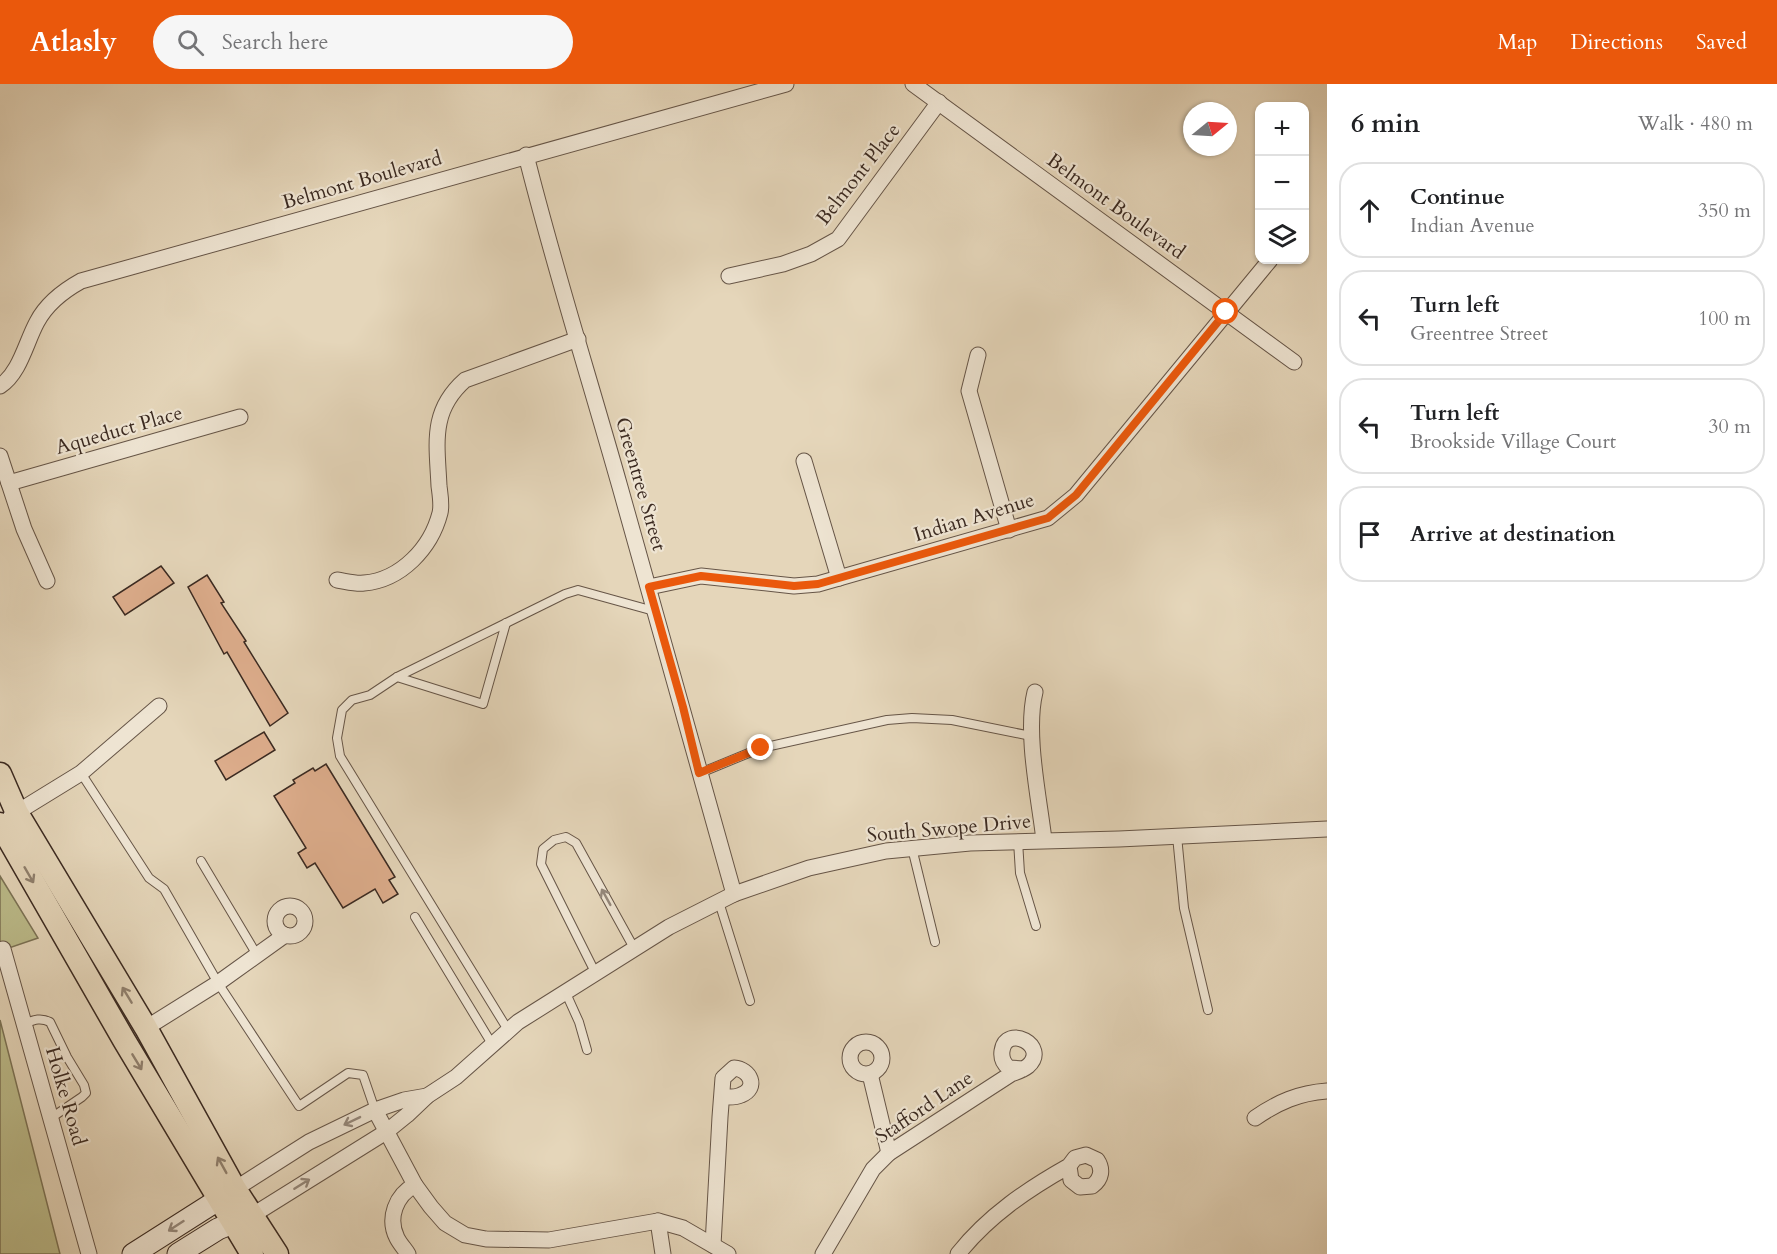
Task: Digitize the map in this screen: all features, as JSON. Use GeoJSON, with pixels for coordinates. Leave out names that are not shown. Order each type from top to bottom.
{"type":"FeatureCollection","features":[{"type":"Feature","properties":{"kind":"main road"},"geometry":{"type":"LineString","coordinates":[[0,774],[6,819],[227,1194],[243,1219],[277,1254]]}},
{"type":"Feature","properties":{"kind":"main road"},"geometry":{"type":"LineString","coordinates":[[6,819],[146,1028],[227,1194]]}},
{"type":"Feature","properties":{"kind":"main road"},"geometry":{"type":"LineString","coordinates":[[243,1219],[252,1254]]}},
{"type":"Feature","properties":{"kind":"street","name":"Belmont Boulevard"},"geometry":{"type":"LineString","coordinates":[[0,386],[14,372],[37,321],[47,306],[65,290],[81,281],[786,84]]}},
{"type":"Feature","properties":{"kind":"street","name":"Belmont Boulevard"},"geometry":{"type":"LineString","coordinates":[[913,84],[1294,362]]}},
{"type":"Feature","properties":{"kind":"street","name":"Belmont Place"},"geometry":{"type":"LineString","coordinates":[[729,276],[783,264],[811,254],[838,239],[939,102]]}},
{"type":"Feature","properties":{"kind":"street","name":"Greentree Street"},"geometry":{"type":"LineString","coordinates":[[526,155],[546,233],[649,587],[734,894]]}},
{"type":"Feature","properties":{"kind":"street","name":"Indian Avenue"},"geometry":{"type":"LineString","coordinates":[[649,587],[701,576],[794,586],[818,584],[1048,518],[1076,495],[1267,264]]}},
{"type":"Feature","properties":{"kind":"street"},"geometry":{"type":"LineString","coordinates":[[336,580],[362,584],[387,578],[412,562],[429,540],[441,512],[436,441],[438,422],[445,404],[456,388],[465,380],[578,339]]}},
{"type":"Feature","properties":{"kind":"street"},"geometry":{"type":"LineString","coordinates":[[978,355],[969,391],[1009,530]]}},
{"type":"Feature","properties":{"kind":"street","name":"Aqueduct Place"},"geometry":{"type":"LineString","coordinates":[[9,483],[240,417]]}},
{"type":"Feature","properties":{"kind":"street"},"geometry":{"type":"LineString","coordinates":[[0,456],[24,529],[47,581]]}},
{"type":"Feature","properties":{"kind":"street"},"geometry":{"type":"LineString","coordinates":[[804,461],[839,579]]}},
{"type":"Feature","properties":{"kind":"street"},"geometry":{"type":"LineString","coordinates":[[1035,692],[1032,702],[1031,736],[1044,840]]}},
{"type":"Feature","properties":{"kind":"street"},"geometry":{"type":"LineString","coordinates":[[6,819],[81,773],[159,706]]}},
{"type":"Feature","properties":{"kind":"street","name":"South Swope Drive"},"geometry":{"type":"LineString","coordinates":[[243,1219],[386,1132],[427,1096],[456,1077],[518,1022],[669,927],[734,894],[808,868],[886,851],[912,848],[970,843],[1327,829]]}},
{"type":"Feature","properties":{"kind":"street"},"geometry":{"type":"LineString","coordinates":[[146,1028],[218,983],[285,935]]}},
{"type":"Feature","properties":{"kind":"street","name":"Holke Road"},"geometry":{"type":"LineString","coordinates":[[3,949],[89,1254]]}},
{"type":"Feature","properties":{"kind":"street","name":"Stafford Lane"},"geometry":{"type":"LineString","coordinates":[[823,1254],[873,1169],[888,1153],[1011,1074],[1023,1069]]}},
{"type":"Feature","properties":{"kind":"street"},"geometry":{"type":"LineString","coordinates":[[870,1074],[888,1153]]}},
{"type":"Feature","properties":{"kind":"street"},"geometry":{"type":"LineString","coordinates":[[1255,1118],[1276,1103],[1307,1092],[1327,1091]]}},
{"type":"Feature","properties":{"kind":"street","name":"South Swope Drive"},"geometry":{"type":"LineString","coordinates":[[227,1194],[309,1142],[375,1110],[404,1100],[427,1096]]}},
{"type":"Feature","properties":{"kind":"street"},"geometry":{"type":"LineString","coordinates":[[713,1245],[722,1097]]}},
{"type":"Feature","properties":{"kind":"street"},"geometry":{"type":"LineString","coordinates":[[375,1110],[415,1185],[445,1223],[465,1235],[550,1247],[658,1221],[683,1228],[728,1254]]}},
{"type":"Feature","properties":{"kind":"street"},"geometry":{"type":"LineString","coordinates":[[958,1254],[1001,1210],[1069,1166]]}},
{"type":"Feature","properties":{"kind":"street"},"geometry":{"type":"LineString","coordinates":[[408,1254],[397,1238],[393,1221],[396,1203],[405,1190],[415,1185]]}},
{"type":"Feature","properties":{"kind":"street"},"geometry":{"type":"LineString","coordinates":[[133,1254],[227,1194]]}},
{"type":"Feature","properties":{"kind":"street"},"geometry":{"type":"LineString","coordinates":[[178,1254],[218,1229],[243,1219]]}},
{"type":"Feature","properties":{"kind":"street"},"geometry":{"type":"LineString","coordinates":[[658,1221],[663,1254]]}},
{"type":"Feature","properties":{"kind":"lane"},"geometry":{"type":"LineString","coordinates":[[508,1030],[340,756],[337,738],[342,710],[352,700],[370,695],[397,677],[565,594],[578,590],[655,611]]}},
{"type":"Feature","properties":{"kind":"lane"},"geometry":{"type":"LineString","coordinates":[[397,677],[483,704],[506,623]]}},
{"type":"Feature","properties":{"kind":"lane"},"geometry":{"type":"LineString","coordinates":[[699,773],[761,748],[887,720],[912,718],[952,720],[1031,736]]}},
{"type":"Feature","properties":{"kind":"lane"},"geometry":{"type":"LineString","coordinates":[[81,773],[149,878],[164,889],[218,983],[299,1106],[348,1073],[363,1075],[375,1110]]}},
{"type":"Feature","properties":{"kind":"lane"},"geometry":{"type":"LineString","coordinates":[[1177,836],[1184,908],[1208,1010]]}},
{"type":"Feature","properties":{"kind":"lane"},"geometry":{"type":"LineString","coordinates":[[595,972],[541,864],[543,849],[554,840],[566,837],[576,843],[634,948]]}},
{"type":"Feature","properties":{"kind":"lane"},"geometry":{"type":"LineString","coordinates":[[1018,841],[1020,873],[1036,926]]}},
{"type":"Feature","properties":{"kind":"lane"},"geometry":{"type":"LineString","coordinates":[[912,848],[935,942]]}},
{"type":"Feature","properties":{"kind":"lane"},"geometry":{"type":"LineString","coordinates":[[201,861],[257,955]]}},
{"type":"Feature","properties":{"kind":"lane"},"geometry":{"type":"LineString","coordinates":[[719,902],[750,1001]]}},
{"type":"Feature","properties":{"kind":"lane"},"geometry":{"type":"LineString","coordinates":[[414,916],[492,1044]]}},
{"type":"Feature","properties":{"kind":"lane"},"geometry":{"type":"LineString","coordinates":[[565,992],[579,1022],[587,1050]]}},
{"type":"Feature","properties":{"kind":"lane"},"geometry":{"type":"LineString","coordinates":[[24,1024],[43,1018],[50,1022],[84,1085],[86,1093],[82,1098],[51,1118]]}},
{"type":"Feature","properties":{"kind":"green space"},"geometry":{"type":"Polygon","coordinates":[[[0,876],[38,938],[0,951],[0,876]]]}},
{"type":"Feature","properties":{"kind":"green space"},"geometry":{"type":"Polygon","coordinates":[[[0,1020],[60,1254],[0,1254],[0,1020]]]}},
{"type":"Feature","properties":{"kind":"building"},"geometry":{"type":"Polygon","coordinates":[[[161,566],[174,583],[125,615],[113,597],[161,566]]]}},
{"type":"Feature","properties":{"kind":"building"},"geometry":{"type":"Polygon","coordinates":[[[207,575],[224,602],[221,603],[288,713],[270,726],[227,652],[224,654],[188,587],[207,575]]]}},
{"type":"Feature","properties":{"kind":"building"},"geometry":{"type":"Polygon","coordinates":[[[264,732],[275,750],[226,780],[215,761],[264,732]]]}},
{"type":"Feature","properties":{"kind":"building"},"geometry":{"type":"Polygon","coordinates":[[[326,764],[395,877],[389,880],[398,894],[383,903],[375,889],[343,908],[315,863],[307,868],[298,853],[306,848],[274,796],[295,783],[293,780],[313,768],[315,771],[326,764]]]}},
{"type":"Feature","properties":{"kind":"route"},"geometry":{"type":"LineString","coordinates":[[761,748],[699,773],[649,587],[701,576],[794,586],[818,584],[1048,518],[1076,495],[1226,312]]}}]}
